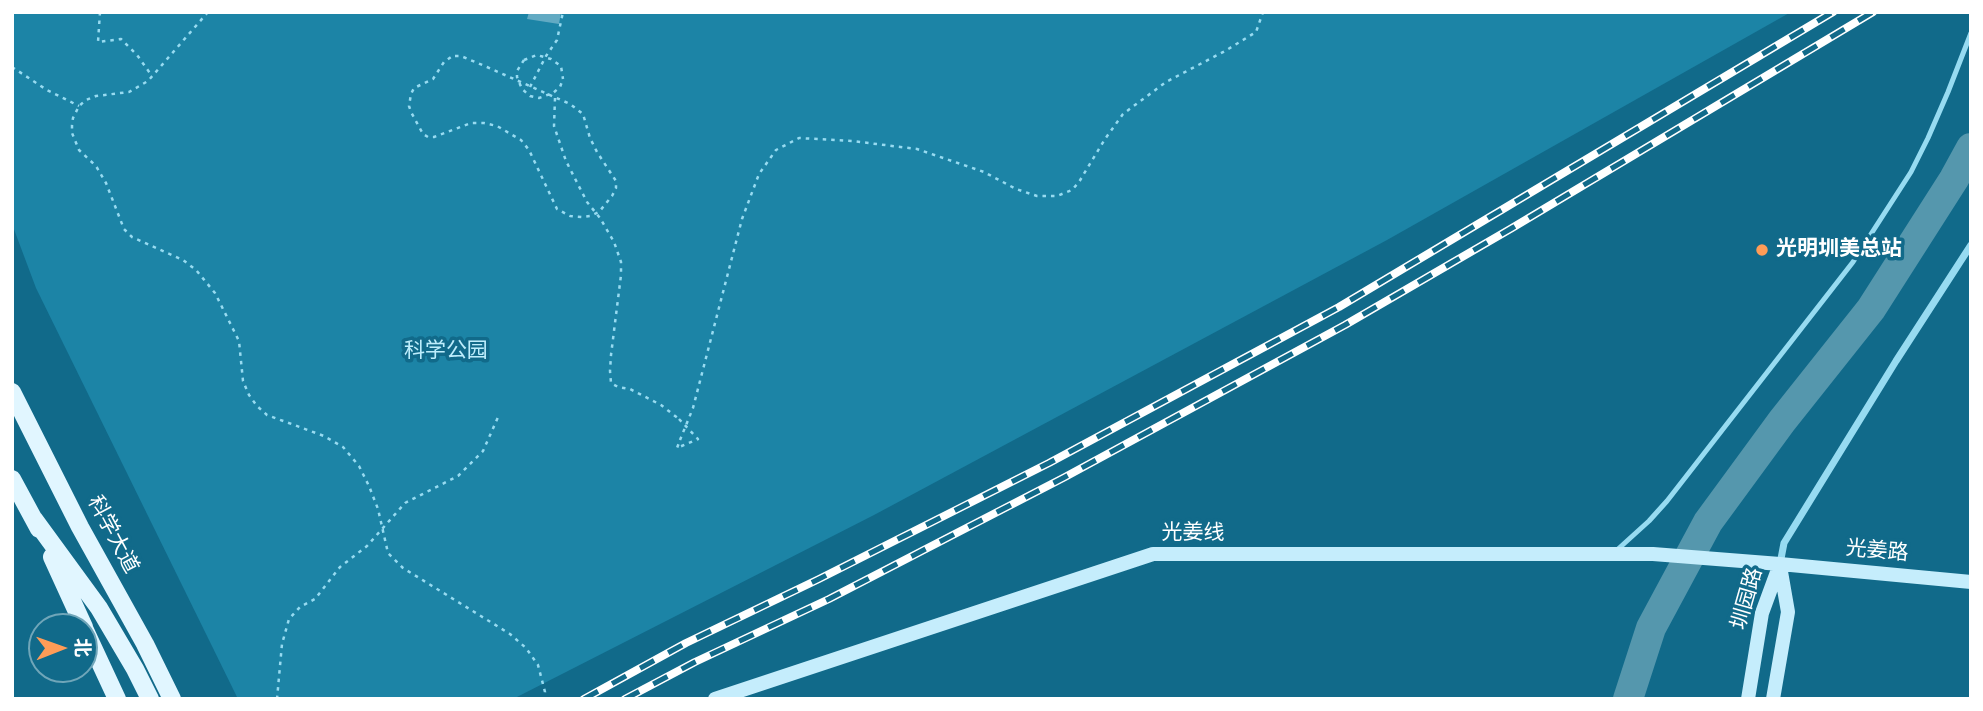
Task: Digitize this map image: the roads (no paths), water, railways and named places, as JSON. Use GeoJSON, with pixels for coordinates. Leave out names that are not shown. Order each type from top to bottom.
{"type":"FeatureCollection","features":[{"type":"Feature","properties":{"kind":"main road","name":"科学大道"},"geometry":{"type":"LineString","coordinates":[[12,392],[80,527],[173,699]]}},
{"type":"Feature","properties":{"kind":"main road"},"geometry":{"type":"LineString","coordinates":[[12,479],[34,519],[78,613]]}},
{"type":"Feature","properties":{"kind":"main road"},"geometry":{"type":"LineString","coordinates":[[34,519],[99,608],[150,699]]}},
{"type":"Feature","properties":{"kind":"main road"},"geometry":{"type":"LineString","coordinates":[[98,658],[117,699]]}},
{"type":"Feature","properties":{"kind":"street"},"geometry":{"type":"LineString","coordinates":[[1780,564],[1784,543],[1971,245]]}},
{"type":"Feature","properties":{"kind":"street","name":"光姜线"},"geometry":{"type":"LineString","coordinates":[[715,699],[1153,554],[1653,554],[1780,564]]}},
{"type":"Feature","properties":{"kind":"street","name":"光姜路"},"geometry":{"type":"LineString","coordinates":[[1780,564],[1971,582]]}},
{"type":"Feature","properties":{"kind":"street","name":"圳园路"},"geometry":{"type":"LineString","coordinates":[[1748,699],[1762,613],[1780,564]]}},
{"type":"Feature","properties":{"kind":"street","name":"圳园路"},"geometry":{"type":"LineString","coordinates":[[1773,699],[1788,612],[1780,564]]}},
{"type":"Feature","properties":{"kind":"lane"},"geometry":{"type":"LineString","coordinates":[[1612,554],[1649,522],[1667,501],[1853,262],[1922,149],[1971,33]]}},
{"type":"Feature","properties":{"kind":"waterway"},"geometry":{"type":"LineString","coordinates":[[1628,699],[1651,628],[1708,522],[1782,421],[1871,309],[1971,148]]}},
{"type":"Feature","properties":{"kind":"railway"},"geometry":{"type":"LineString","coordinates":[[584,699],[686,643],[1049,463],[1339,307],[1833,12]]}},
{"type":"Feature","properties":{"kind":"railway"},"geometry":{"type":"LineString","coordinates":[[625,699],[695,662],[829,599],[1065,477],[1345,325],[1873,12]]}},
{"type":"Feature","properties":{"kind":"place","name":"光明圳美总站"},"geometry":{"type":"Point","coordinates":[1762,250]}},
{"type":"Feature","properties":{"kind":"park label","name":"科学公园"},"geometry":{"type":"Point","coordinates":[446,352]}}]}
